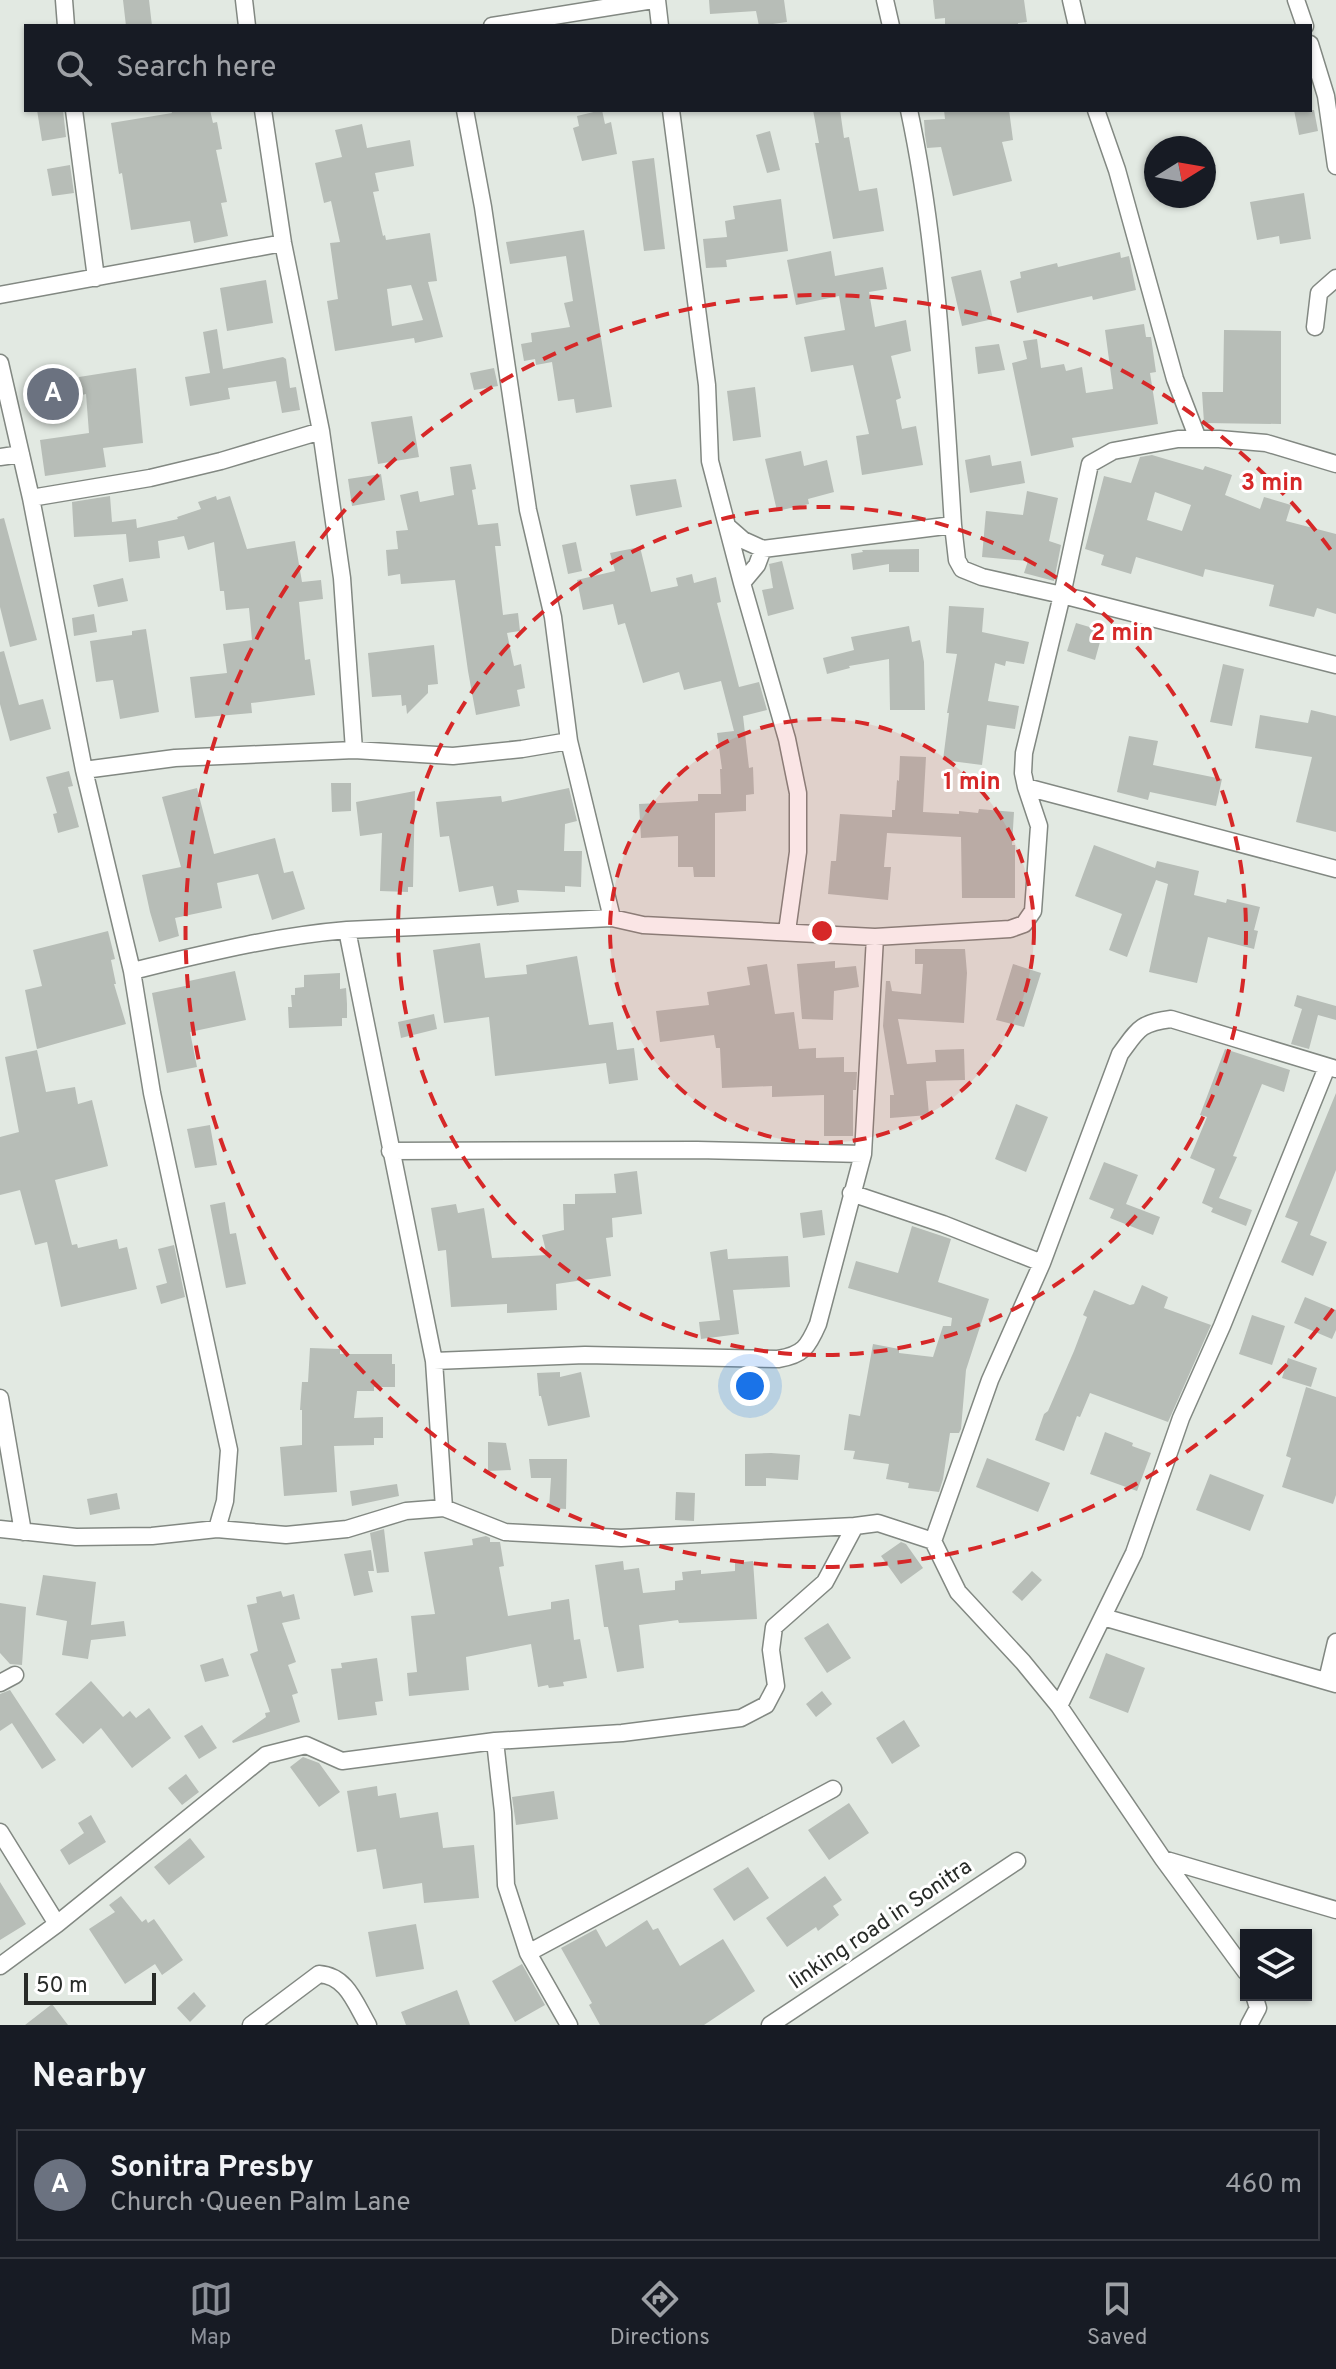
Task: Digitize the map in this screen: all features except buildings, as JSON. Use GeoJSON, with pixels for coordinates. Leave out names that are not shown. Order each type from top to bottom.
{"type":"FeatureCollection","features":[{"type":"Feature","properties":{"kind":"street"},"geometry":{"type":"LineString","coordinates":[[64,0],[66,24]]}},
{"type":"Feature","properties":{"kind":"street"},"geometry":{"type":"LineString","coordinates":[[244,0],[247,24]]}},
{"type":"Feature","properties":{"kind":"street"},"geometry":{"type":"LineString","coordinates":[[505,24],[655,0],[660,24]]}},
{"type":"Feature","properties":{"kind":"street"},"geometry":{"type":"LineString","coordinates":[[885,0],[891,24]]}},
{"type":"Feature","properties":{"kind":"street"},"geometry":{"type":"LineString","coordinates":[[1071,0],[1077,24]]}},
{"type":"Feature","properties":{"kind":"street"},"geometry":{"type":"LineString","coordinates":[[1296,0],[1304,24]]}},
{"type":"Feature","properties":{"kind":"street"},"geometry":{"type":"LineString","coordinates":[[1312,50],[1326,96],[1336,166]]}},
{"type":"Feature","properties":{"kind":"street"},"geometry":{"type":"LineString","coordinates":[[74,112],[96,278]]}},
{"type":"Feature","properties":{"kind":"street"},"geometry":{"type":"LineString","coordinates":[[263,112],[283,243],[321,431],[342,578],[354,750]]}},
{"type":"Feature","properties":{"kind":"street"},"geometry":{"type":"LineString","coordinates":[[465,112],[483,207],[528,510],[553,617],[569,741],[612,918]]}},
{"type":"Feature","properties":{"kind":"street"},"geometry":{"type":"LineString","coordinates":[[671,112],[707,385],[710,461],[787,739],[798,793],[798,852],[787,931]]}},
{"type":"Feature","properties":{"kind":"street"},"geometry":{"type":"LineString","coordinates":[[909,112],[937,296],[953,525],[957,560],[962,569],[982,577],[1336,665]]}},
{"type":"Feature","properties":{"kind":"street"},"geometry":{"type":"LineString","coordinates":[[1097,112],[1117,170],[1175,379],[1198,439]]}},
{"type":"Feature","properties":{"kind":"street"},"geometry":{"type":"LineString","coordinates":[[0,295],[283,243]]}},
{"type":"Feature","properties":{"kind":"street"},"geometry":{"type":"LineString","coordinates":[[1315,327],[1319,293],[1336,278]]}},
{"type":"Feature","properties":{"kind":"street"},"geometry":{"type":"LineString","coordinates":[[0,363],[31,498],[84,770],[132,971],[152,1093],[229,1450],[225,1501],[217,1529]]}},
{"type":"Feature","properties":{"kind":"street"},"geometry":{"type":"LineString","coordinates":[[31,498],[150,478],[221,461],[321,431]]}},
{"type":"Feature","properties":{"kind":"street"},"geometry":{"type":"LineString","coordinates":[[132,971],[249,944],[347,930],[612,918],[643,925],[875,937],[1010,929],[1024,924],[1033,911],[1039,826],[1023,773],[1024,753],[1090,464],[1113,451],[1178,439],[1198,439],[1266,443],[1336,464]]}},
{"type":"Feature","properties":{"kind":"street"},"geometry":{"type":"LineString","coordinates":[[0,457],[21,454]]}},
{"type":"Feature","properties":{"kind":"street"},"geometry":{"type":"LineString","coordinates":[[727,526],[743,540],[763,549],[953,525]]}},
{"type":"Feature","properties":{"kind":"street"},"geometry":{"type":"LineString","coordinates":[[742,583],[757,565],[763,549]]}},
{"type":"Feature","properties":{"kind":"street"},"geometry":{"type":"LineString","coordinates":[[84,770],[175,758],[354,750],[453,756],[569,741]]}},
{"type":"Feature","properties":{"kind":"street"},"geometry":{"type":"LineString","coordinates":[[1026,787],[1336,869]]}},
{"type":"Feature","properties":{"kind":"street"},"geometry":{"type":"LineString","coordinates":[[347,930],[434,1361],[444,1508]]}},
{"type":"Feature","properties":{"kind":"street"},"geometry":{"type":"LineString","coordinates":[[434,1361],[585,1355],[778,1359],[796,1356],[810,1343],[818,1324],[863,1154],[875,937]]}},
{"type":"Feature","properties":{"kind":"street"},"geometry":{"type":"LineString","coordinates":[[1059,1706],[1134,1553],[1181,1418],[1331,1068],[1171,1019],[1153,1021],[1139,1028],[1120,1054],[1042,1263],[990,1380],[933,1541],[958,1592],[1059,1706],[1163,1859],[1240,1964]]}},
{"type":"Feature","properties":{"kind":"street"},"geometry":{"type":"LineString","coordinates":[[390,1151],[697,1150],[863,1154]]}},
{"type":"Feature","properties":{"kind":"street"},"geometry":{"type":"LineString","coordinates":[[851,1193],[943,1224],[1042,1263]]}},
{"type":"Feature","properties":{"kind":"street"},"geometry":{"type":"LineString","coordinates":[[0,1398],[23,1532]]}},
{"type":"Feature","properties":{"kind":"street"},"geometry":{"type":"LineString","coordinates":[[0,1529],[76,1537],[152,1536],[217,1529],[286,1535],[347,1529],[406,1511],[444,1508],[505,1532],[621,1538],[878,1523],[933,1541]]}},
{"type":"Feature","properties":{"kind":"street"},"geometry":{"type":"LineString","coordinates":[[0,1966],[57,1924],[266,1755],[306,1745],[342,1761],[495,1741],[622,1733],[741,1718],[766,1705],[776,1686],[771,1650],[774,1627],[825,1582],[855,1526]]}},
{"type":"Feature","properties":{"kind":"street"},"geometry":{"type":"LineString","coordinates":[[1103,1617],[1331,1682],[1336,1642]]}},
{"type":"Feature","properties":{"kind":"street"},"geometry":{"type":"LineString","coordinates":[[495,1741],[503,1812],[506,1885],[528,1953],[569,2025]]}},
{"type":"Feature","properties":{"kind":"street"},"geometry":{"type":"LineString","coordinates":[[528,1953],[833,1789]]}},
{"type":"Feature","properties":{"kind":"street"},"geometry":{"type":"LineString","coordinates":[[0,1832],[57,1924]]}},
{"type":"Feature","properties":{"kind":"street"},"geometry":{"type":"LineString","coordinates":[[1163,1859],[1336,1910]]}},
{"type":"Feature","properties":{"kind":"street","name":"linking road in Sonitra"},"geometry":{"type":"LineString","coordinates":[[770,2025],[1017,1861]]}},
{"type":"Feature","properties":{"kind":"street"},"geometry":{"type":"LineString","coordinates":[[251,2025],[319,1974],[331,1975],[341,1981],[368,2025]]}},
{"type":"Feature","properties":{"kind":"street"},"geometry":{"type":"LineString","coordinates":[[1249,2025],[1258,2008],[1256,2001]]}},
{"type":"Feature","properties":{"kind":"place","name":"Sonitra Presby"},"geometry":{"type":"Point","coordinates":[53,394]}}]}
